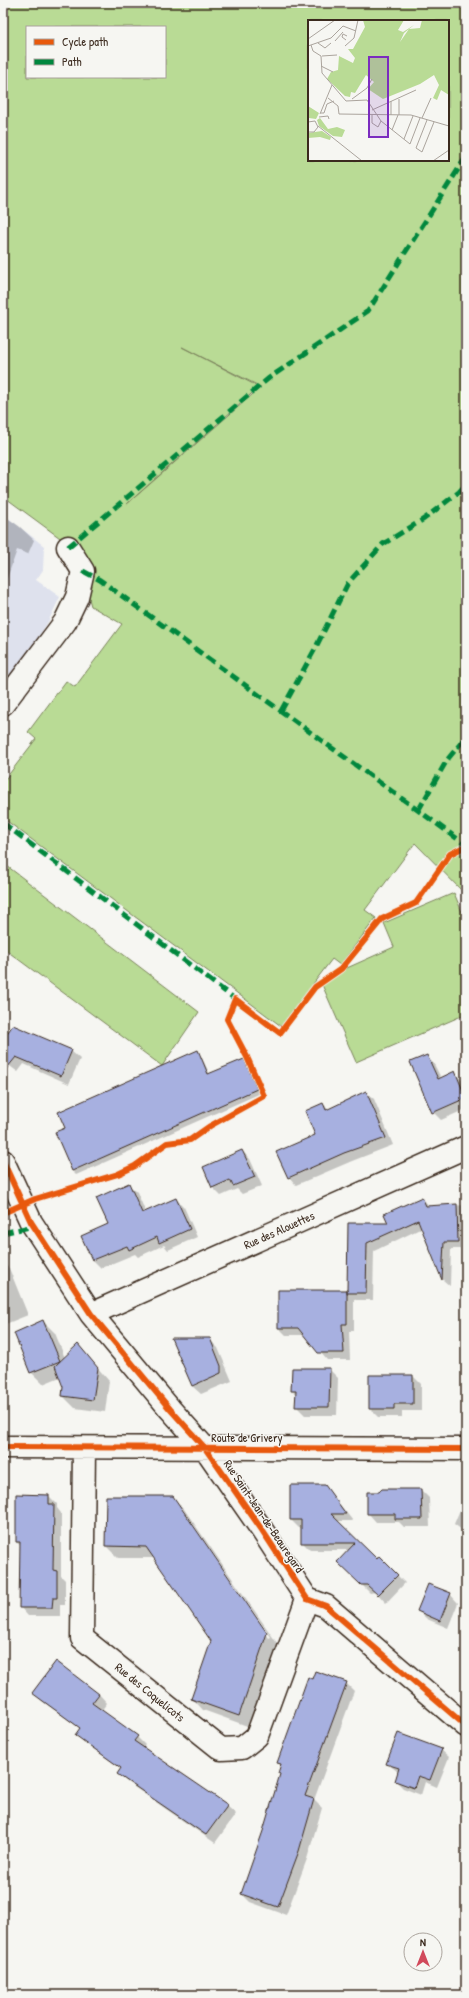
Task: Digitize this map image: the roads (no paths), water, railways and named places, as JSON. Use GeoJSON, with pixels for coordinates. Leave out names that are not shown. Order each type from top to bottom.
{"type":"FeatureCollection","features":[{"type":"Feature","properties":{"kind":"street"},"geometry":{"type":"LineString","coordinates":[[3,704],[65,622],[77,597],[83,571],[68,547]]}},
{"type":"Feature","properties":{"kind":"street","name":"Rue des Alouettes"},"geometry":{"type":"LineString","coordinates":[[91,1314],[466,1147]]}},
{"type":"Feature","properties":{"kind":"street","name":"Rue Saint-Jean-de-Beauregard"},"geometry":{"type":"LineString","coordinates":[[3,1161],[31,1222],[91,1314],[170,1409],[205,1448],[262,1530],[307,1599]]}},
{"type":"Feature","properties":{"kind":"street","name":"Route de Grivery"},"geometry":{"type":"LineString","coordinates":[[3,1447],[466,1449]]}},
{"type":"Feature","properties":{"kind":"street","name":"Rue des Coquelicots"},"geometry":{"type":"LineString","coordinates":[[84,1448],[82,1638],[221,1749],[242,1748],[257,1736],[307,1599]]}},
{"type":"Feature","properties":{"kind":"street"},"geometry":{"type":"LineString","coordinates":[[307,1599],[326,1606],[466,1726]]}}]}
